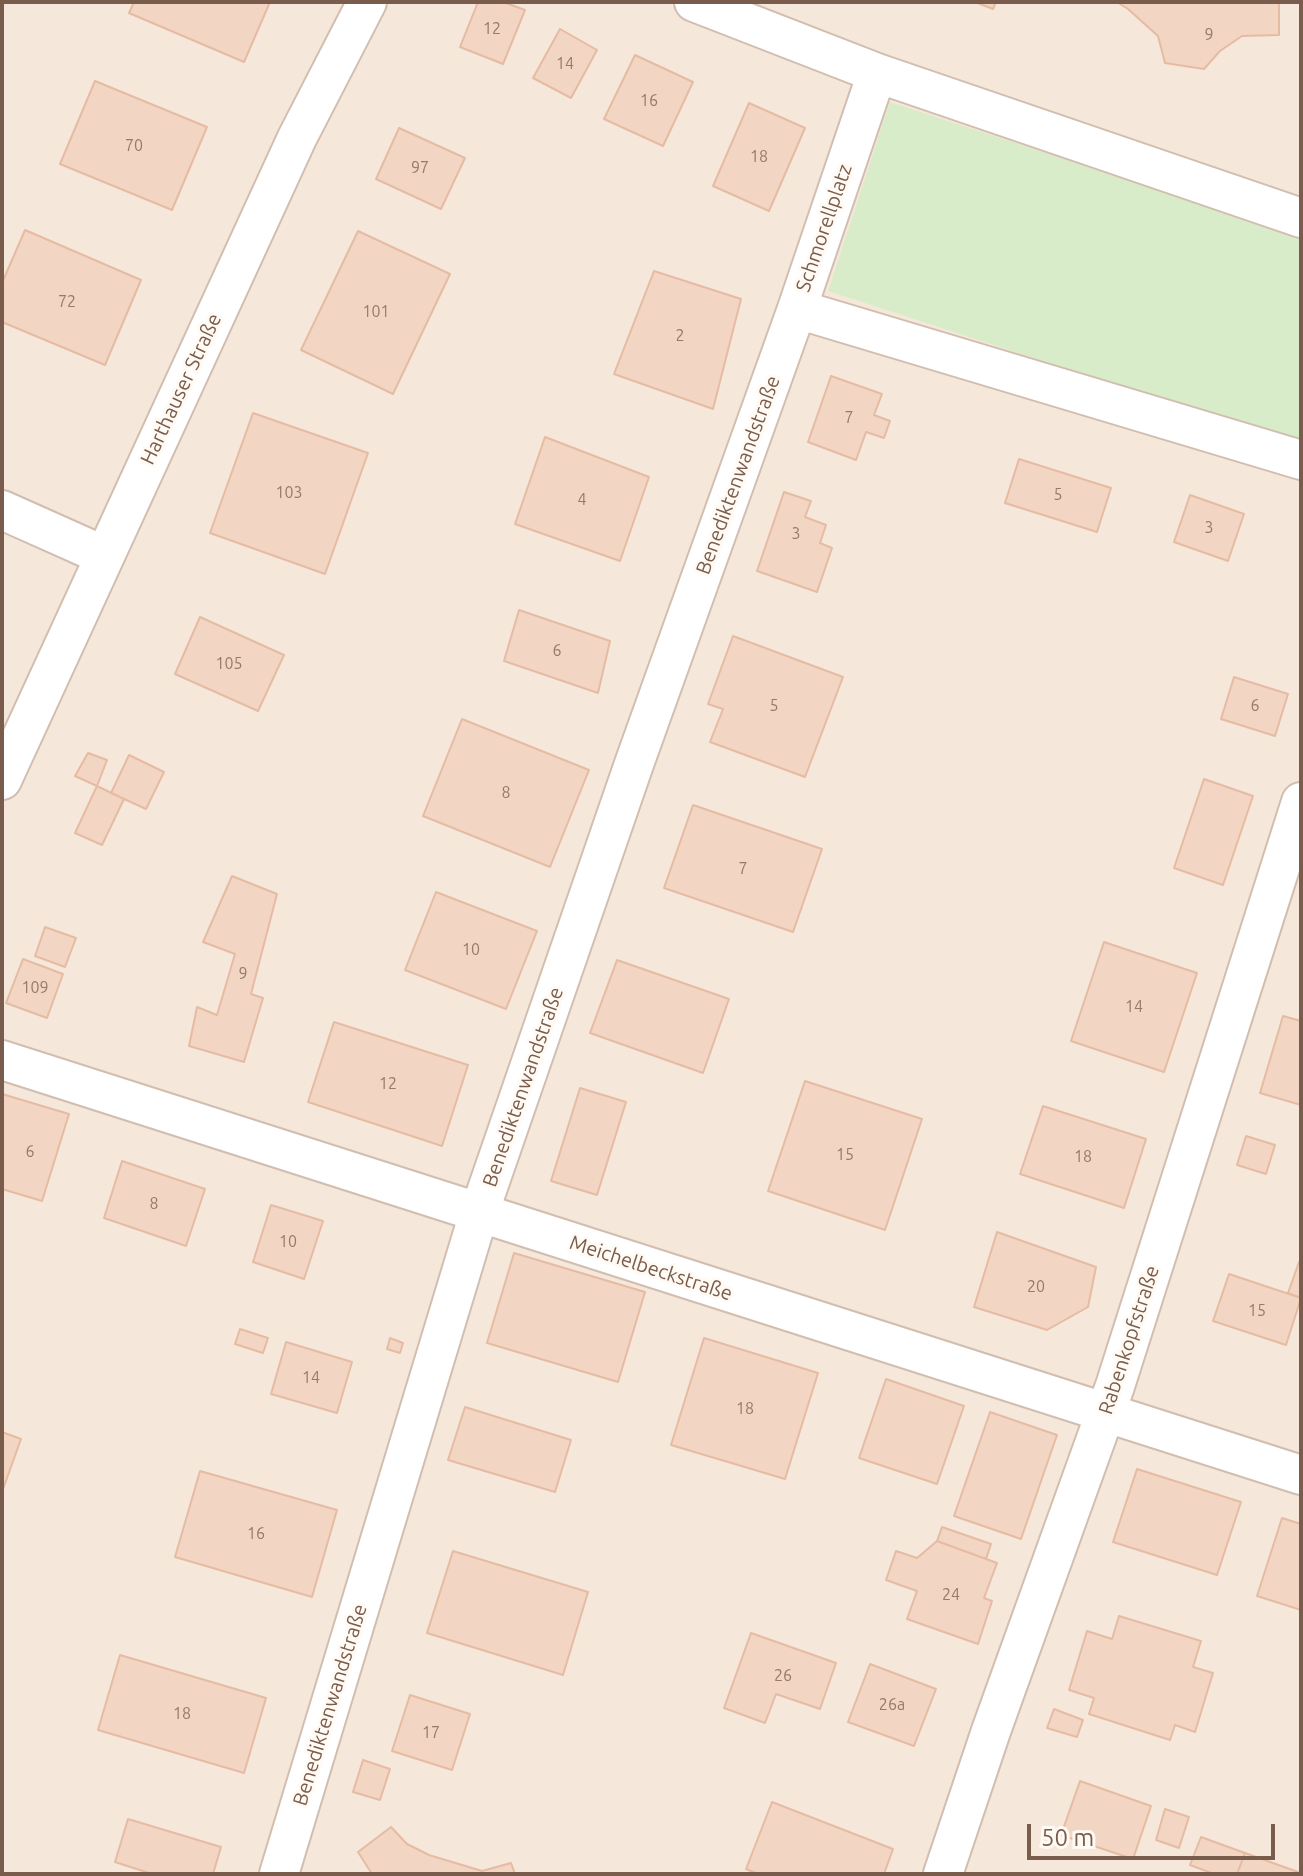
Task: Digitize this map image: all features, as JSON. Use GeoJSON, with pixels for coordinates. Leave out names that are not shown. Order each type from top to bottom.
{"type":"FeatureCollection","features":[{"type":"Feature","properties":{"kind":"street","name":"Harthauser Straße"},"geometry":{"type":"LineString","coordinates":[[2,780],[297,138],[367,2]]}},
{"type":"Feature","properties":{"kind":"street"},"geometry":{"type":"LineString","coordinates":[[694,2],[877,73],[1301,218]]}},
{"type":"Feature","properties":{"kind":"street","name":"Schmorellplatz"},"geometry":{"type":"LineString","coordinates":[[877,73],[797,309],[1301,460]]}},
{"type":"Feature","properties":{"kind":"street","name":"Benediktenwandstraße"},"geometry":{"type":"LineString","coordinates":[[279,1874],[479,1213],[634,764],[797,309]]}},
{"type":"Feature","properties":{"kind":"street"},"geometry":{"type":"LineString","coordinates":[[2,510],[105,556]]}},
{"type":"Feature","properties":{"kind":"street","name":"Rabenkopfstraße"},"geometry":{"type":"LineString","coordinates":[[943,1874],[991,1731],[1106,1413],[1301,802]]}},
{"type":"Feature","properties":{"kind":"street","name":"Meichelbeckstraße"},"geometry":{"type":"LineString","coordinates":[[2,1060],[1301,1475]]}},
{"type":"Feature","properties":{"kind":"shaded area"},"geometry":{"type":"Polygon","coordinates":[[[2,2],[1301,2],[1301,1874],[2,1874],[2,2]]]}},
{"type":"Feature","properties":{"kind":"green space"},"geometry":{"type":"Polygon","coordinates":[[[890,102],[1301,236],[1301,445],[828,291],[890,102]]]}},
{"type":"Feature","properties":{"kind":"building"},"geometry":{"type":"Polygon","coordinates":[[[134,2],[270,2],[244,62],[129,13],[134,2]]]}},
{"type":"Feature","properties":{"kind":"building"},"geometry":{"type":"Polygon","coordinates":[[[478,2],[503,2],[525,10],[503,64],[460,47],[478,2]]]}},
{"type":"Feature","properties":{"kind":"building"},"geometry":{"type":"Polygon","coordinates":[[[975,2],[996,2],[993,9],[975,2]]]}},
{"type":"Feature","properties":{"kind":"building"},"geometry":{"type":"Polygon","coordinates":[[[1117,2],[1279,2],[1279,35],[1242,36],[1220,51],[1204,69],[1165,63],[1158,36],[1117,2]]]}},
{"type":"Feature","properties":{"kind":"building"},"geometry":{"type":"Polygon","coordinates":[[[560,29],[597,50],[571,98],[533,78],[560,29]]]}},
{"type":"Feature","properties":{"kind":"building"},"geometry":{"type":"Polygon","coordinates":[[[635,55],[693,82],[663,146],[604,119],[635,55]]]}},
{"type":"Feature","properties":{"kind":"building"},"geometry":{"type":"Polygon","coordinates":[[[95,81],[207,127],[172,210],[60,164],[95,81]]]}},
{"type":"Feature","properties":{"kind":"building"},"geometry":{"type":"Polygon","coordinates":[[[749,103],[805,128],[769,211],[713,186],[749,103]]]}},
{"type":"Feature","properties":{"kind":"building"},"geometry":{"type":"Polygon","coordinates":[[[399,128],[465,158],[441,209],[376,179],[399,128]]]}},
{"type":"Feature","properties":{"kind":"building"},"geometry":{"type":"Polygon","coordinates":[[[25,230],[141,280],[105,365],[2,322],[2,283],[25,230]]]}},
{"type":"Feature","properties":{"kind":"building"},"geometry":{"type":"Polygon","coordinates":[[[358,231],[450,274],[393,394],[301,350],[358,231]]]}},
{"type":"Feature","properties":{"kind":"building"},"geometry":{"type":"Polygon","coordinates":[[[654,271],[741,299],[713,409],[614,374],[654,271]]]}},
{"type":"Feature","properties":{"kind":"building"},"geometry":{"type":"Polygon","coordinates":[[[831,376],[882,394],[874,415],[890,421],[884,438],[866,432],[856,460],[808,442],[831,376]]]}},
{"type":"Feature","properties":{"kind":"building"},"geometry":{"type":"Polygon","coordinates":[[[253,413],[368,453],[325,574],[210,533],[253,413]]]}},
{"type":"Feature","properties":{"kind":"building"},"geometry":{"type":"Polygon","coordinates":[[[545,437],[649,477],[620,561],[515,524],[545,437]]]}},
{"type":"Feature","properties":{"kind":"building"},"geometry":{"type":"Polygon","coordinates":[[[1019,459],[1111,488],[1097,532],[1005,503],[1019,459]]]}},
{"type":"Feature","properties":{"kind":"building"},"geometry":{"type":"Polygon","coordinates":[[[784,492],[811,501],[805,517],[826,525],[820,543],[832,548],[817,592],[757,571],[784,492]]]}},
{"type":"Feature","properties":{"kind":"building"},"geometry":{"type":"Polygon","coordinates":[[[1190,495],[1244,514],[1228,561],[1174,542],[1190,495]]]}},
{"type":"Feature","properties":{"kind":"building"},"geometry":{"type":"Polygon","coordinates":[[[519,610],[610,641],[598,693],[504,661],[519,610]]]}},
{"type":"Feature","properties":{"kind":"building"},"geometry":{"type":"Polygon","coordinates":[[[200,617],[284,655],[258,711],[175,674],[200,617]]]}},
{"type":"Feature","properties":{"kind":"building"},"geometry":{"type":"Polygon","coordinates":[[[733,636],[843,677],[805,777],[710,742],[723,709],[708,704],[733,636]]]}},
{"type":"Feature","properties":{"kind":"building"},"geometry":{"type":"Polygon","coordinates":[[[1234,677],[1288,694],[1275,736],[1221,719],[1234,677]]]}},
{"type":"Feature","properties":{"kind":"building"},"geometry":{"type":"Polygon","coordinates":[[[462,719],[589,770],[550,867],[423,816],[462,719]]]}},
{"type":"Feature","properties":{"kind":"building"},"geometry":{"type":"Polygon","coordinates":[[[88,753],[107,760],[97,786],[75,776],[88,753]]]}},
{"type":"Feature","properties":{"kind":"building"},"geometry":{"type":"Polygon","coordinates":[[[129,755],[164,772],[146,809],[111,793],[129,755]]]}},
{"type":"Feature","properties":{"kind":"building"},"geometry":{"type":"Polygon","coordinates":[[[1204,779],[1253,796],[1223,885],[1174,868],[1204,779]]]}},
{"type":"Feature","properties":{"kind":"building"},"geometry":{"type":"Polygon","coordinates":[[[97,786],[124,799],[102,845],[75,833],[97,786]]]}},
{"type":"Feature","properties":{"kind":"building"},"geometry":{"type":"Polygon","coordinates":[[[693,805],[822,849],[793,932],[664,888],[693,805]]]}},
{"type":"Feature","properties":{"kind":"building"},"geometry":{"type":"Polygon","coordinates":[[[232,876],[277,894],[251,994],[263,998],[244,1062],[189,1046],[197,1007],[217,1015],[235,954],[203,942],[232,876]]]}},
{"type":"Feature","properties":{"kind":"building"},"geometry":{"type":"Polygon","coordinates":[[[436,892],[537,931],[506,1009],[405,970],[436,892]]]}},
{"type":"Feature","properties":{"kind":"building"},"geometry":{"type":"Polygon","coordinates":[[[45,927],[76,938],[65,967],[35,956],[45,927]]]}},
{"type":"Feature","properties":{"kind":"building"},"geometry":{"type":"Polygon","coordinates":[[[1104,942],[1197,973],[1164,1072],[1071,1041],[1104,942]]]}},
{"type":"Feature","properties":{"kind":"building"},"geometry":{"type":"Polygon","coordinates":[[[23,959],[63,974],[47,1018],[6,1003],[23,959]]]}},
{"type":"Feature","properties":{"kind":"building"},"geometry":{"type":"Polygon","coordinates":[[[617,960],[729,999],[703,1073],[590,1033],[617,960]]]}},
{"type":"Feature","properties":{"kind":"building"},"geometry":{"type":"Polygon","coordinates":[[[1283,1016],[1301,1021],[1301,1105],[1260,1093],[1283,1016]]]}},
{"type":"Feature","properties":{"kind":"building"},"geometry":{"type":"Polygon","coordinates":[[[334,1022],[468,1065],[442,1146],[308,1102],[334,1022]]]}},
{"type":"Feature","properties":{"kind":"building"},"geometry":{"type":"Polygon","coordinates":[[[805,1081],[922,1119],[885,1230],[768,1191],[805,1081]]]}},
{"type":"Feature","properties":{"kind":"building"},"geometry":{"type":"Polygon","coordinates":[[[580,1088],[626,1102],[597,1195],[551,1181],[580,1088]]]}},
{"type":"Feature","properties":{"kind":"building"},"geometry":{"type":"Polygon","coordinates":[[[2,1094],[69,1114],[42,1201],[2,1189],[2,1094]]]}},
{"type":"Feature","properties":{"kind":"building"},"geometry":{"type":"Polygon","coordinates":[[[1043,1106],[1146,1139],[1124,1208],[1020,1174],[1043,1106]]]}},
{"type":"Feature","properties":{"kind":"building"},"geometry":{"type":"Polygon","coordinates":[[[1246,1136],[1275,1145],[1266,1174],[1237,1165],[1246,1136]]]}},
{"type":"Feature","properties":{"kind":"building"},"geometry":{"type":"Polygon","coordinates":[[[122,1161],[205,1189],[186,1246],[104,1218],[122,1161]]]}},
{"type":"Feature","properties":{"kind":"building"},"geometry":{"type":"Polygon","coordinates":[[[271,1205],[323,1221],[304,1279],[253,1262],[271,1205]]]}},
{"type":"Feature","properties":{"kind":"building"},"geometry":{"type":"Polygon","coordinates":[[[997,1232],[1096,1267],[1088,1307],[1047,1330],[974,1307],[997,1232]]]}},
{"type":"Feature","properties":{"kind":"building"},"geometry":{"type":"Polygon","coordinates":[[[514,1253],[645,1292],[618,1382],[487,1343],[514,1253]]]}},
{"type":"Feature","properties":{"kind":"building"},"geometry":{"type":"Polygon","coordinates":[[[1301,1263],[1301,1298],[1288,1293],[1301,1263]]]}},
{"type":"Feature","properties":{"kind":"building"},"geometry":{"type":"Polygon","coordinates":[[[1229,1274],[1301,1298],[1286,1345],[1213,1321],[1229,1274]]]}},
{"type":"Feature","properties":{"kind":"building"},"geometry":{"type":"Polygon","coordinates":[[[240,1329],[268,1338],[263,1353],[235,1344],[240,1329]]]}},
{"type":"Feature","properties":{"kind":"building"},"geometry":{"type":"Polygon","coordinates":[[[390,1338],[403,1343],[400,1353],[387,1349],[390,1338]]]}},
{"type":"Feature","properties":{"kind":"building"},"geometry":{"type":"Polygon","coordinates":[[[704,1338],[818,1373],[785,1479],[671,1445],[704,1338]]]}},
{"type":"Feature","properties":{"kind":"building"},"geometry":{"type":"Polygon","coordinates":[[[286,1342],[352,1362],[337,1413],[271,1394],[286,1342]]]}},
{"type":"Feature","properties":{"kind":"building"},"geometry":{"type":"Polygon","coordinates":[[[886,1379],[964,1406],[937,1484],[859,1458],[886,1379]]]}},
{"type":"Feature","properties":{"kind":"building"},"geometry":{"type":"Polygon","coordinates":[[[465,1407],[571,1440],[555,1492],[448,1460],[465,1407]]]}},
{"type":"Feature","properties":{"kind":"building"},"geometry":{"type":"Polygon","coordinates":[[[990,1412],[1057,1435],[1021,1539],[954,1516],[990,1412]]]}},
{"type":"Feature","properties":{"kind":"building"},"geometry":{"type":"Polygon","coordinates":[[[2,1432],[21,1439],[2,1492],[2,1432]]]}},
{"type":"Feature","properties":{"kind":"building"},"geometry":{"type":"Polygon","coordinates":[[[1137,1469],[1241,1502],[1217,1575],[1113,1542],[1137,1469]]]}},
{"type":"Feature","properties":{"kind":"building"},"geometry":{"type":"Polygon","coordinates":[[[200,1471],[337,1510],[312,1597],[175,1557],[200,1471]]]}},
{"type":"Feature","properties":{"kind":"building"},"geometry":{"type":"Polygon","coordinates":[[[1282,1518],[1301,1524],[1301,1610],[1257,1596],[1282,1518]]]}},
{"type":"Feature","properties":{"kind":"building"},"geometry":{"type":"Polygon","coordinates":[[[942,1527],[991,1544],[986,1559],[937,1541],[942,1527]]]}},
{"type":"Feature","properties":{"kind":"building"},"geometry":{"type":"Polygon","coordinates":[[[937,1541],[997,1563],[984,1598],[992,1601],[978,1644],[907,1619],[917,1591],[886,1580],[896,1551],[917,1558],[937,1541]]]}},
{"type":"Feature","properties":{"kind":"building"},"geometry":{"type":"Polygon","coordinates":[[[453,1551],[588,1592],[563,1675],[427,1633],[453,1551]]]}},
{"type":"Feature","properties":{"kind":"building"},"geometry":{"type":"Polygon","coordinates":[[[1119,1616],[1201,1641],[1193,1667],[1213,1673],[1195,1732],[1175,1725],[1170,1740],[1089,1714],[1094,1698],[1069,1690],[1087,1631],[1112,1639],[1119,1616]]]}},
{"type":"Feature","properties":{"kind":"building"},"geometry":{"type":"Polygon","coordinates":[[[751,1633],[836,1663],[820,1709],[776,1694],[765,1723],[724,1708],[751,1633]]]}},
{"type":"Feature","properties":{"kind":"building"},"geometry":{"type":"Polygon","coordinates":[[[120,1655],[266,1698],[244,1773],[98,1730],[120,1655]]]}},
{"type":"Feature","properties":{"kind":"building"},"geometry":{"type":"Polygon","coordinates":[[[870,1664],[936,1689],[914,1746],[848,1722],[870,1664]]]}},
{"type":"Feature","properties":{"kind":"building"},"geometry":{"type":"Polygon","coordinates":[[[410,1695],[470,1714],[452,1770],[392,1751],[410,1695]]]}},
{"type":"Feature","properties":{"kind":"building"},"geometry":{"type":"Polygon","coordinates":[[[1054,1709],[1083,1720],[1077,1737],[1047,1728],[1054,1709]]]}},
{"type":"Feature","properties":{"kind":"building"},"geometry":{"type":"Polygon","coordinates":[[[363,1760],[390,1769],[380,1800],[353,1792],[363,1760]]]}},
{"type":"Feature","properties":{"kind":"building"},"geometry":{"type":"Polygon","coordinates":[[[1080,1781],[1151,1806],[1133,1859],[1061,1835],[1080,1781]]]}},
{"type":"Feature","properties":{"kind":"building"},"geometry":{"type":"Polygon","coordinates":[[[772,1802],[893,1849],[884,1874],[758,1874],[746,1869],[772,1802]]]}},
{"type":"Feature","properties":{"kind":"building"},"geometry":{"type":"Polygon","coordinates":[[[1165,1809],[1189,1817],[1179,1848],[1156,1840],[1165,1809]]]}},
{"type":"Feature","properties":{"kind":"building"},"geometry":{"type":"Polygon","coordinates":[[[128,1819],[221,1847],[213,1874],[152,1874],[115,1862],[128,1819]]]}},
{"type":"Feature","properties":{"kind":"building"},"geometry":{"type":"Polygon","coordinates":[[[391,1827],[407,1844],[429,1855],[482,1871],[511,1863],[515,1874],[372,1874],[358,1852],[391,1827]]]}},
{"type":"Feature","properties":{"kind":"building"},"geometry":{"type":"Polygon","coordinates":[[[1201,1837],[1245,1853],[1237,1874],[1214,1874],[1190,1865],[1201,1837]]]}},
{"type":"Feature","properties":{"kind":"building"},"geometry":{"type":"Polygon","coordinates":[[[1245,1853],[1301,1873],[1301,1874],[1237,1874],[1245,1853]]]}}]}
